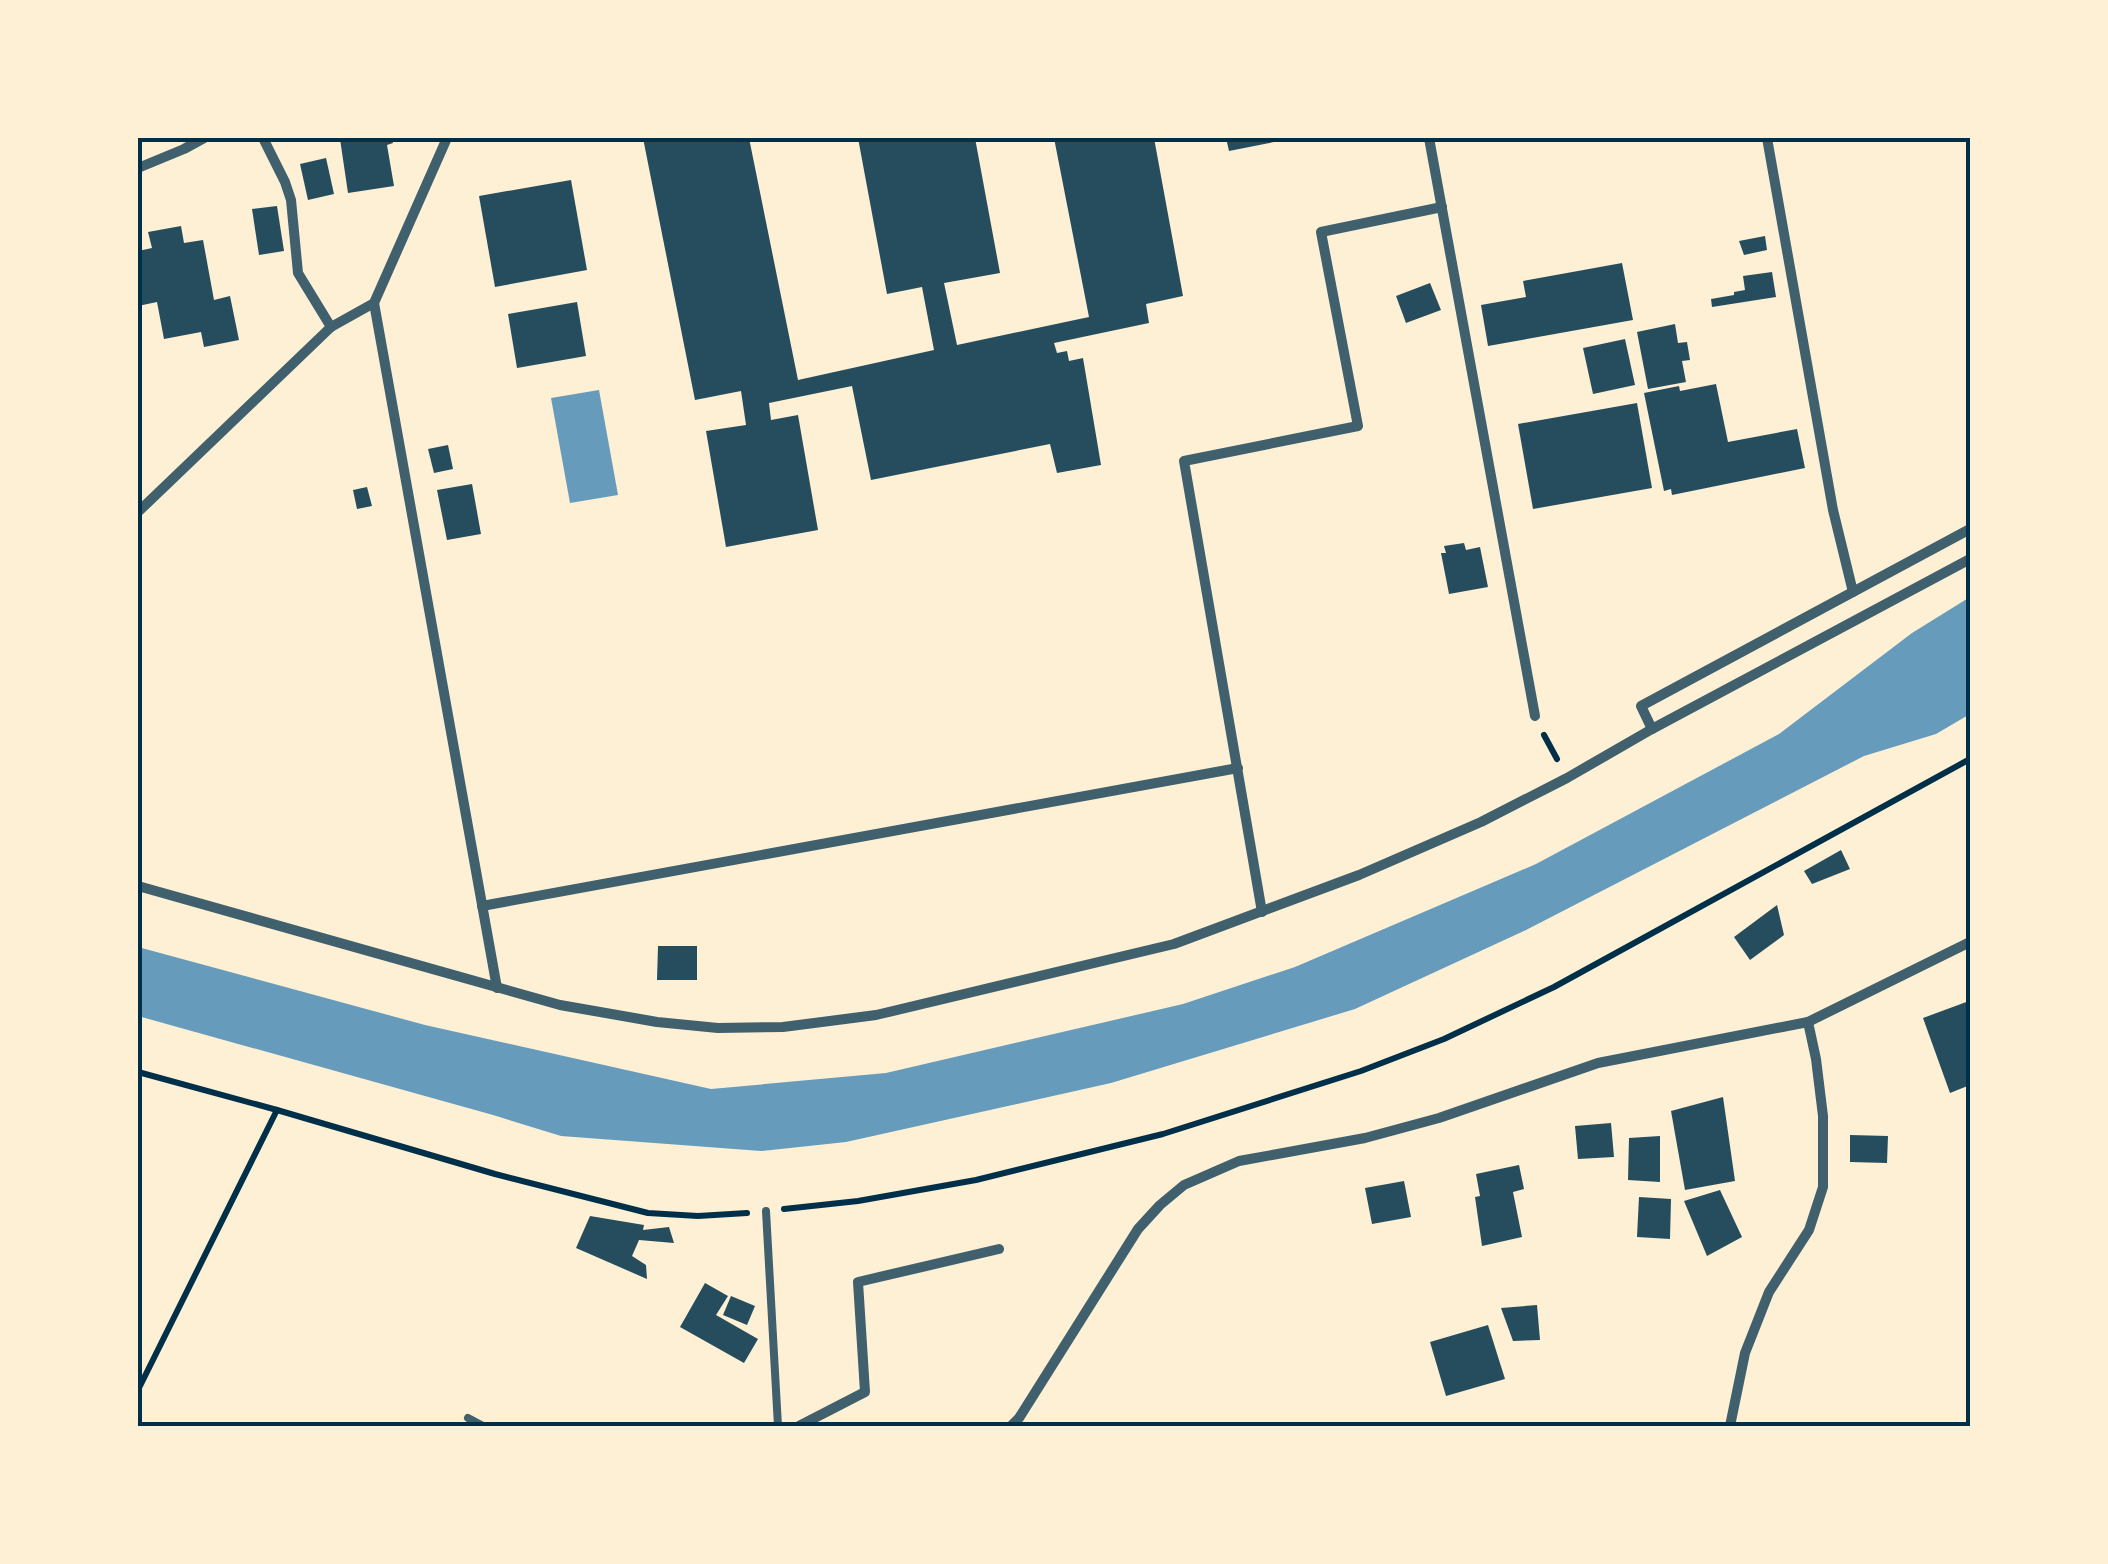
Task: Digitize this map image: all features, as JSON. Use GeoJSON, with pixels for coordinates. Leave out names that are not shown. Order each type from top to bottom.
{"type":"FeatureCollection","features":[{"type":"Feature","properties":{"kind":"street"},"geometry":{"type":"LineString","coordinates":[[138,168],[204,138]]}},
{"type":"Feature","properties":{"kind":"street"},"geometry":{"type":"LineString","coordinates":[[263,138],[290,200],[298,273],[331,327]]}},
{"type":"Feature","properties":{"kind":"street"},"geometry":{"type":"LineString","coordinates":[[447,138],[374,303],[497,988]]}},
{"type":"Feature","properties":{"kind":"street"},"geometry":{"type":"LineString","coordinates":[[1429,138],[1534,716]]}},
{"type":"Feature","properties":{"kind":"street"},"geometry":{"type":"LineString","coordinates":[[1766,138],[1832,510],[1853,592]]}},
{"type":"Feature","properties":{"kind":"street"},"geometry":{"type":"LineString","coordinates":[[1262,912],[1184,461],[1358,426],[1321,232],[1442,207]]}},
{"type":"Feature","properties":{"kind":"street"},"geometry":{"type":"LineString","coordinates":[[138,512],[331,327],[374,303]]}},
{"type":"Feature","properties":{"kind":"street"},"geometry":{"type":"LineString","coordinates":[[1652,729],[1640,706],[1970,529]]}},
{"type":"Feature","properties":{"kind":"street"},"geometry":{"type":"LineString","coordinates":[[138,886],[560,1005],[718,1028],[783,1028],[876,1016],[1174,944],[1359,875],[1481,822],[1567,778],[1970,559]]}},
{"type":"Feature","properties":{"kind":"street"},"geometry":{"type":"LineString","coordinates":[[482,906],[1238,768]]}},
{"type":"Feature","properties":{"kind":"street"},"geometry":{"type":"LineString","coordinates":[[1011,1426],[1138,1229],[1184,1185],[1239,1161],[1364,1138],[1439,1118],[1598,1063],[1808,1022],[1970,942]]}},
{"type":"Feature","properties":{"kind":"street"},"geometry":{"type":"LineString","coordinates":[[1730,1426],[1744,1353],[1768,1292],[1809,1230],[1823,1187],[1823,1116],[1808,1022]]}},
{"type":"Feature","properties":{"kind":"street"},"geometry":{"type":"LineString","coordinates":[[799,1426],[865,1392],[858,1282],[999,1249]]}},
{"type":"Feature","properties":{"kind":"lane"},"geometry":{"type":"LineString","coordinates":[[766,1211],[778,1426]]}},
{"type":"Feature","properties":{"kind":"lane"},"geometry":{"type":"LineString","coordinates":[[468,1418],[482,1426]]}},
{"type":"Feature","properties":{"kind":"path"},"geometry":{"type":"LineString","coordinates":[[1534,716],[1567,778]]}},
{"type":"Feature","properties":{"kind":"path"},"geometry":{"type":"LineString","coordinates":[[138,1072],[495,1174],[648,1213],[698,1216],[858,1201],[976,1180],[1163,1134],[1361,1071],[1444,1039],[1554,987],[1970,759]]}},
{"type":"Feature","properties":{"kind":"path"},"geometry":{"type":"LineString","coordinates":[[138,1390],[277,1110]]}},
{"type":"Feature","properties":{"kind":"water"},"geometry":{"type":"Polygon","coordinates":[[[599,390],[618,495],[570,503],[551,398],[599,390]]]}},
{"type":"Feature","properties":{"kind":"water"},"geometry":{"type":"Polygon","coordinates":[[[1970,597],[1970,714],[1936,734],[1864,756],[1526,930],[1355,1009],[1111,1083],[846,1142],[761,1151],[561,1136],[138,1016],[138,947],[425,1025],[711,1089],[886,1073],[1183,1004],[1295,967],[1536,864],[1779,734],[1912,633],[1970,597]]]}},
{"type":"Feature","properties":{"kind":"building"},"geometry":{"type":"Polygon","coordinates":[[[392,138],[393,143],[387,145],[394,186],[348,193],[340,139],[392,138]]]}},
{"type":"Feature","properties":{"kind":"building"},"geometry":{"type":"Polygon","coordinates":[[[643,138],[749,138],[798,380],[934,350],[922,287],[887,294],[858,138],[975,138],[1000,273],[944,283],[957,345],[1089,317],[1054,138],[1154,138],[1183,296],[1146,304],[1149,323],[1054,343],[1057,353],[1067,351],[1069,361],[1083,358],[1101,465],[1057,473],[1050,444],[871,480],[852,386],[769,403],[771,420],[798,415],[818,530],[726,547],[706,431],[746,425],[741,391],[695,400],[643,138]]]}},
{"type":"Feature","properties":{"kind":"building"},"geometry":{"type":"Polygon","coordinates":[[[1226,138],[1289,138],[1289,139],[1229,151],[1226,138]]]}},
{"type":"Feature","properties":{"kind":"building"},"geometry":{"type":"Polygon","coordinates":[[[326,158],[334,194],[308,200],[300,164],[326,158]]]}},
{"type":"Feature","properties":{"kind":"building"},"geometry":{"type":"Polygon","coordinates":[[[571,180],[587,270],[495,287],[479,196],[571,180]]]}},
{"type":"Feature","properties":{"kind":"building"},"geometry":{"type":"Polygon","coordinates":[[[277,206],[284,251],[259,255],[252,209],[277,206]]]}},
{"type":"Feature","properties":{"kind":"building"},"geometry":{"type":"Polygon","coordinates":[[[181,226],[184,243],[203,240],[214,300],[230,296],[239,340],[204,347],[201,332],[164,339],[157,302],[138,306],[138,251],[152,248],[148,232],[181,226]]]}},
{"type":"Feature","properties":{"kind":"building"},"geometry":{"type":"Polygon","coordinates":[[[1765,236],[1767,250],[1744,255],[1739,241],[1765,236]]]}},
{"type":"Feature","properties":{"kind":"building"},"geometry":{"type":"Polygon","coordinates":[[[1622,263],[1633,320],[1488,346],[1481,305],[1526,297],[1523,281],[1622,263]]]}},
{"type":"Feature","properties":{"kind":"building"},"geometry":{"type":"Polygon","coordinates":[[[1772,272],[1776,297],[1712,307],[1711,299],[1745,290],[1743,276],[1772,272]]]}},
{"type":"Feature","properties":{"kind":"building"},"geometry":{"type":"Polygon","coordinates":[[[1430,283],[1441,310],[1406,323],[1396,296],[1430,283]]]}},
{"type":"Feature","properties":{"kind":"building"},"geometry":{"type":"Polygon","coordinates":[[[577,302],[586,356],[517,368],[508,314],[577,302]]]}},
{"type":"Feature","properties":{"kind":"building"},"geometry":{"type":"Polygon","coordinates":[[[1675,324],[1678,343],[1687,342],[1690,360],[1682,361],[1686,382],[1648,389],[1637,332],[1675,324]]]}},
{"type":"Feature","properties":{"kind":"building"},"geometry":{"type":"Polygon","coordinates":[[[1625,339],[1635,385],[1593,394],[1583,348],[1625,339]]]}},
{"type":"Feature","properties":{"kind":"building"},"geometry":{"type":"Polygon","coordinates":[[[1716,384],[1728,442],[1797,429],[1805,468],[1672,495],[1671,489],[1664,491],[1644,393],[1716,384]]]}},
{"type":"Feature","properties":{"kind":"building"},"geometry":{"type":"Polygon","coordinates":[[[1637,403],[1652,488],[1533,509],[1518,424],[1637,403]]]}},
{"type":"Feature","properties":{"kind":"building"},"geometry":{"type":"Polygon","coordinates":[[[448,445],[453,469],[434,473],[428,449],[448,445]]]}},
{"type":"Feature","properties":{"kind":"building"},"geometry":{"type":"Polygon","coordinates":[[[472,484],[481,534],[447,540],[437,490],[472,484]]]}},
{"type":"Feature","properties":{"kind":"building"},"geometry":{"type":"Polygon","coordinates":[[[367,487],[372,506],[357,509],[353,490],[367,487]]]}},
{"type":"Feature","properties":{"kind":"building"},"geometry":{"type":"Polygon","coordinates":[[[1464,543],[1466,550],[1480,547],[1488,587],[1449,594],[1441,553],[1446,553],[1444,546],[1464,543]]]}},
{"type":"Feature","properties":{"kind":"building"},"geometry":{"type":"Polygon","coordinates":[[[1841,850],[1850,869],[1812,884],[1804,871],[1841,850]]]}},
{"type":"Feature","properties":{"kind":"building"},"geometry":{"type":"Polygon","coordinates":[[[1777,905],[1784,935],[1750,960],[1734,937],[1777,905]]]}},
{"type":"Feature","properties":{"kind":"building"},"geometry":{"type":"Polygon","coordinates":[[[658,946],[697,946],[697,980],[657,980],[658,946]]]}},
{"type":"Feature","properties":{"kind":"building"},"geometry":{"type":"Polygon","coordinates":[[[1969,1001],[1970,1085],[1950,1093],[1923,1018],[1969,1001]]]}},
{"type":"Feature","properties":{"kind":"building"},"geometry":{"type":"Polygon","coordinates":[[[1723,1097],[1735,1181],[1685,1190],[1671,1111],[1723,1097]]]}},
{"type":"Feature","properties":{"kind":"building"},"geometry":{"type":"Polygon","coordinates":[[[1611,1123],[1614,1157],[1578,1159],[1575,1126],[1611,1123]]]}},
{"type":"Feature","properties":{"kind":"building"},"geometry":{"type":"Polygon","coordinates":[[[1850,1135],[1888,1136],[1887,1163],[1850,1162],[1850,1135]]]}},
{"type":"Feature","properties":{"kind":"building"},"geometry":{"type":"Polygon","coordinates":[[[1660,1136],[1660,1182],[1628,1180],[1629,1138],[1660,1136]]]}},
{"type":"Feature","properties":{"kind":"building"},"geometry":{"type":"Polygon","coordinates":[[[1519,1165],[1524,1189],[1513,1192],[1522,1237],[1482,1246],[1476,1174],[1519,1165]]]}},
{"type":"Feature","properties":{"kind":"building"},"geometry":{"type":"Polygon","coordinates":[[[1404,1181],[1411,1217],[1372,1224],[1365,1188],[1404,1181]]]}},
{"type":"Feature","properties":{"kind":"building"},"geometry":{"type":"Polygon","coordinates":[[[1720,1190],[1742,1237],[1707,1256],[1684,1201],[1720,1190]]]}},
{"type":"Feature","properties":{"kind":"building"},"geometry":{"type":"Polygon","coordinates":[[[1639,1197],[1671,1199],[1670,1239],[1637,1237],[1639,1197]]]}},
{"type":"Feature","properties":{"kind":"building"},"geometry":{"type":"Polygon","coordinates":[[[590,1216],[644,1225],[643,1230],[669,1227],[674,1243],[639,1240],[632,1256],[646,1265],[647,1279],[576,1248],[590,1216]]]}},
{"type":"Feature","properties":{"kind":"building"},"geometry":{"type":"Polygon","coordinates":[[[705,1283],[728,1296],[716,1315],[758,1339],[744,1363],[680,1327],[705,1283]]]}},
{"type":"Feature","properties":{"kind":"building"},"geometry":{"type":"Polygon","coordinates":[[[731,1296],[755,1306],[747,1325],[723,1315],[731,1296]]]}},
{"type":"Feature","properties":{"kind":"building"},"geometry":{"type":"Polygon","coordinates":[[[1537,1305],[1540,1340],[1513,1341],[1501,1308],[1537,1305]]]}},
{"type":"Feature","properties":{"kind":"building"},"geometry":{"type":"Polygon","coordinates":[[[1488,1325],[1505,1379],[1446,1396],[1430,1342],[1488,1325]]]}}]}
